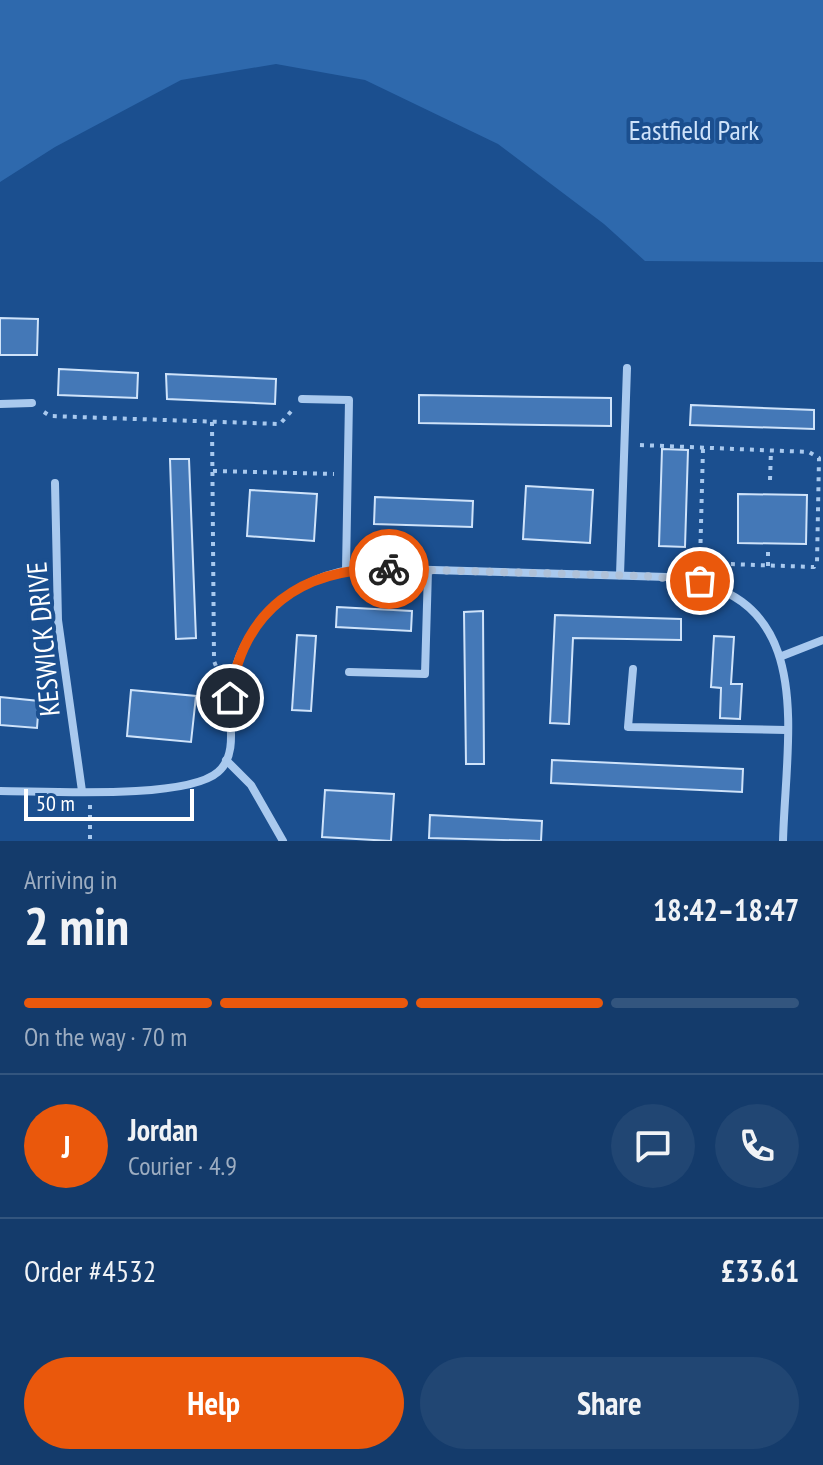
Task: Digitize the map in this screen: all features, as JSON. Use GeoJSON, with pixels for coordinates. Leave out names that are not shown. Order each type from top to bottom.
{"type":"FeatureCollection","features":[{"type":"Feature","properties":{"kind":"street"},"geometry":{"type":"LineString","coordinates":[[620,575],[627,368]]}},
{"type":"Feature","properties":{"kind":"street"},"geometry":{"type":"LineString","coordinates":[[302,399],[349,400],[346,570]]}},
{"type":"Feature","properties":{"kind":"street"},"geometry":{"type":"LineString","coordinates":[[0,404],[32,403]]}},
{"type":"Feature","properties":{"kind":"street","name":"KESWICK DRIVE"},"geometry":{"type":"LineString","coordinates":[[55,483],[58,620],[86,790]]}},
{"type":"Feature","properties":{"kind":"street"},"geometry":{"type":"LineString","coordinates":[[0,791],[169,789],[189,785],[219,771],[226,760],[231,735],[233,677],[245,645],[266,613],[297,588],[346,570],[692,579],[716,586],[751,610],[765,624],[782,656],[786,730],[783,841]]}},
{"type":"Feature","properties":{"kind":"street"},"geometry":{"type":"LineString","coordinates":[[349,672],[425,674],[428,570]]}},
{"type":"Feature","properties":{"kind":"street"},"geometry":{"type":"LineString","coordinates":[[782,656],[823,640]]}},
{"type":"Feature","properties":{"kind":"street"},"geometry":{"type":"LineString","coordinates":[[633,669],[628,727],[786,730]]}},
{"type":"Feature","properties":{"kind":"street"},"geometry":{"type":"LineString","coordinates":[[226,760],[251,785],[283,841]]}},
{"type":"Feature","properties":{"kind":"path"},"geometry":{"type":"LineString","coordinates":[[32,403],[50,416],[280,424],[302,399]]}},
{"type":"Feature","properties":{"kind":"path"},"geometry":{"type":"LineString","coordinates":[[212,422],[214,661],[230,698]]}},
{"type":"Feature","properties":{"kind":"path"},"geometry":{"type":"LineString","coordinates":[[625,444],[703,447],[809,452],[819,458],[817,563],[809,567],[700,563],[703,447]]}},
{"type":"Feature","properties":{"kind":"path"},"geometry":{"type":"LineString","coordinates":[[770,480],[771,450]]}},
{"type":"Feature","properties":{"kind":"path"},"geometry":{"type":"LineString","coordinates":[[213,471],[347,474]]}},
{"type":"Feature","properties":{"kind":"path"},"geometry":{"type":"LineString","coordinates":[[768,550],[768,566]]}},
{"type":"Feature","properties":{"kind":"path"},"geometry":{"type":"LineString","coordinates":[[86,790],[90,841]]}},
{"type":"Feature","properties":{"kind":"green space","name":"Eastfield Park"},"geometry":{"type":"Polygon","coordinates":[[[0,0],[823,0],[823,262],[645,261],[604,224],[498,144],[365,80],[276,64],[181,80],[55,147],[0,182],[0,0]]]}},
{"type":"Feature","properties":{"kind":"building"},"geometry":{"type":"Polygon","coordinates":[[[0,318],[38,319],[37,355],[0,355],[0,318]]]}},
{"type":"Feature","properties":{"kind":"building"},"geometry":{"type":"Polygon","coordinates":[[[59,369],[138,373],[137,398],[58,395],[59,369]]]}},
{"type":"Feature","properties":{"kind":"building"},"geometry":{"type":"Polygon","coordinates":[[[166,374],[276,379],[275,404],[167,399],[166,374]]]}},
{"type":"Feature","properties":{"kind":"building"},"geometry":{"type":"Polygon","coordinates":[[[419,395],[611,398],[611,426],[419,423],[419,395]]]}},
{"type":"Feature","properties":{"kind":"building"},"geometry":{"type":"Polygon","coordinates":[[[691,405],[814,410],[814,429],[690,425],[691,405]]]}},
{"type":"Feature","properties":{"kind":"building"},"geometry":{"type":"Polygon","coordinates":[[[662,449],[688,450],[685,547],[659,546],[662,449]]]}},
{"type":"Feature","properties":{"kind":"building"},"geometry":{"type":"Polygon","coordinates":[[[170,459],[189,459],[196,638],[176,639],[170,459]]]}},
{"type":"Feature","properties":{"kind":"building"},"geometry":{"type":"Polygon","coordinates":[[[526,486],[593,490],[590,543],[523,539],[526,486]]]}},
{"type":"Feature","properties":{"kind":"building"},"geometry":{"type":"Polygon","coordinates":[[[250,490],[317,494],[314,541],[247,536],[250,490]]]}},
{"type":"Feature","properties":{"kind":"building"},"geometry":{"type":"Polygon","coordinates":[[[738,494],[807,495],[806,544],[738,543],[738,494]]]}},
{"type":"Feature","properties":{"kind":"building"},"geometry":{"type":"Polygon","coordinates":[[[375,497],[473,501],[472,527],[374,524],[375,497]]]}},
{"type":"Feature","properties":{"kind":"building"},"geometry":{"type":"Polygon","coordinates":[[[337,607],[412,611],[411,631],[336,627],[337,607]]]}},
{"type":"Feature","properties":{"kind":"building"},"geometry":{"type":"Polygon","coordinates":[[[483,611],[484,764],[466,764],[464,612],[483,611]]]}},
{"type":"Feature","properties":{"kind":"building"},"geometry":{"type":"Polygon","coordinates":[[[555,615],[681,619],[681,640],[573,638],[569,724],[550,723],[555,615]]]}},
{"type":"Feature","properties":{"kind":"building"},"geometry":{"type":"Polygon","coordinates":[[[297,635],[316,636],[311,711],[292,710],[297,635]]]}},
{"type":"Feature","properties":{"kind":"building"},"geometry":{"type":"Polygon","coordinates":[[[714,636],[734,637],[731,684],[742,684],[740,719],[720,718],[721,688],[711,687],[714,636]]]}},
{"type":"Feature","properties":{"kind":"building"},"geometry":{"type":"Polygon","coordinates":[[[131,690],[196,696],[191,742],[127,736],[131,690]]]}},
{"type":"Feature","properties":{"kind":"building"},"geometry":{"type":"Polygon","coordinates":[[[0,697],[39,701],[37,728],[0,725],[0,697]]]}},
{"type":"Feature","properties":{"kind":"building"},"geometry":{"type":"Polygon","coordinates":[[[552,760],[743,769],[742,792],[551,783],[552,760]]]}},
{"type":"Feature","properties":{"kind":"building"},"geometry":{"type":"Polygon","coordinates":[[[325,790],[394,794],[391,841],[322,837],[325,790]]]}},
{"type":"Feature","properties":{"kind":"building"},"geometry":{"type":"Polygon","coordinates":[[[430,815],[542,821],[541,841],[429,838],[430,815]]]}},
{"type":"Feature","properties":{"kind":"way so far"},"geometry":{"type":"LineString","coordinates":[[389,569],[644,576],[700,581]]}},
{"type":"Feature","properties":{"kind":"route"},"geometry":{"type":"LineString","coordinates":[[230,698],[233,677],[253,629],[281,599],[314,579],[331,573],[365,568],[389,569]]}}]}
